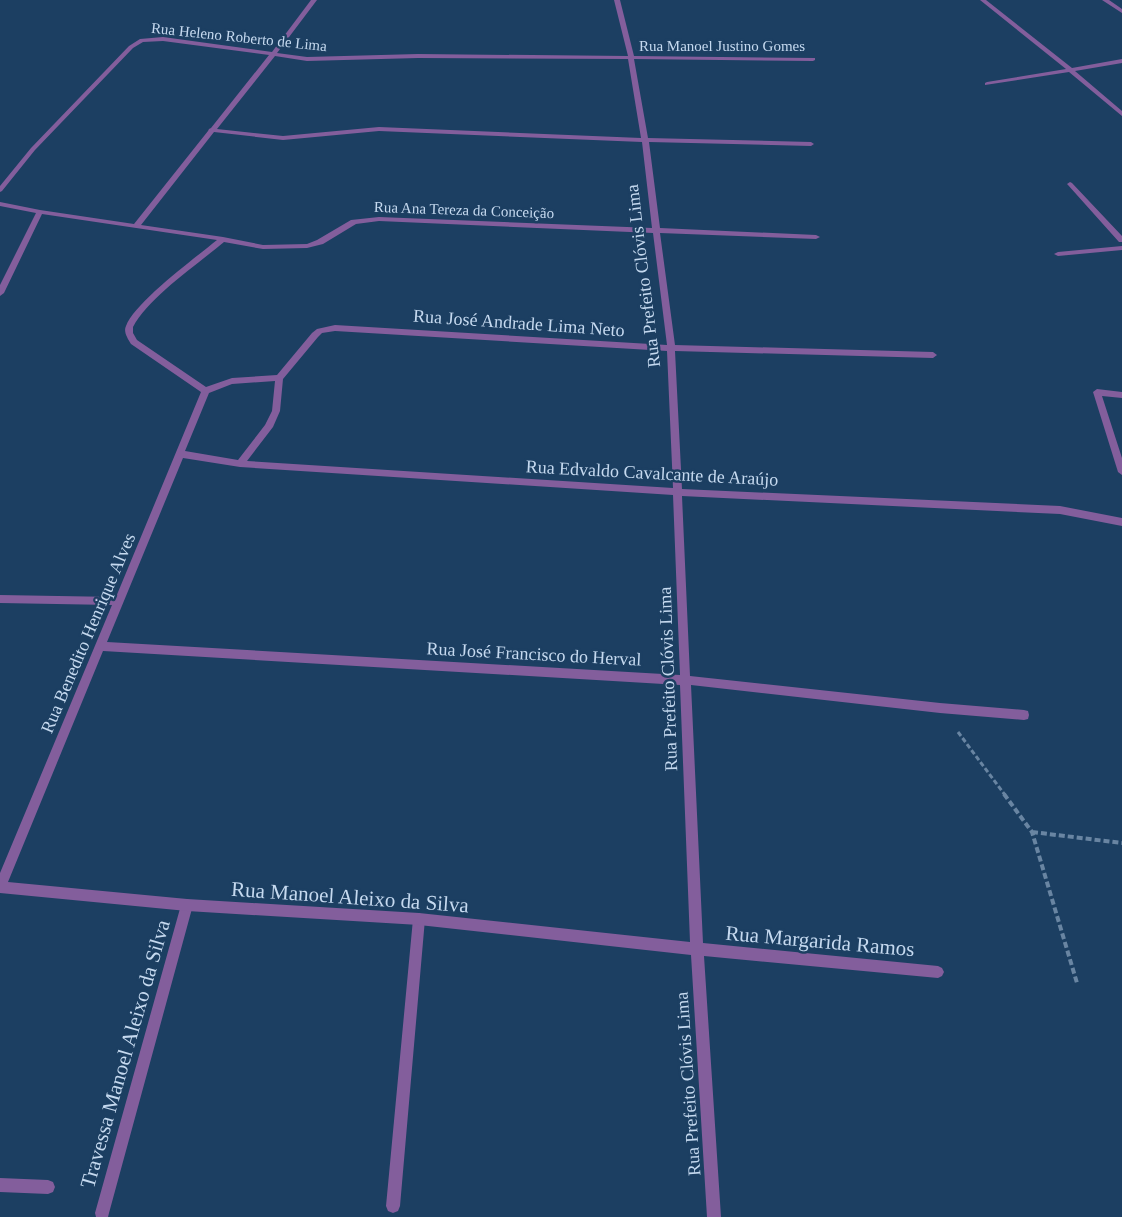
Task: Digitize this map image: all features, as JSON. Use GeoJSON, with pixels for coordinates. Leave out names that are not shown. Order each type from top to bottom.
{"type":"FeatureCollection","features":[{"type":"Feature","properties":{"kind":"street"},"geometry":{"type":"LineString","coordinates":[[136,226],[211,130],[274,55],[314,0]]}},
{"type":"Feature","properties":{"kind":"street","name":"Rua Prefeito Clóvis Lima"},"geometry":{"type":"LineString","coordinates":[[617,0],[631,57],[645,140],[671,348],[697,949],[714,1217]]}},
{"type":"Feature","properties":{"kind":"street"},"geometry":{"type":"LineString","coordinates":[[983,0],[1072,71],[1122,114]]}},
{"type":"Feature","properties":{"kind":"street"},"geometry":{"type":"LineString","coordinates":[[1105,0],[1122,12]]}},
{"type":"Feature","properties":{"kind":"street","name":"Rua Heleno Roberto de Lima"},"geometry":{"type":"LineString","coordinates":[[0,190],[40,143],[131,47],[142,40],[163,39],[274,55],[332,59],[418,56],[631,57]]}},
{"type":"Feature","properties":{"kind":"street","name":"Rua Manoel Justino Gomes"},"geometry":{"type":"LineString","coordinates":[[631,57],[813,59]]}},
{"type":"Feature","properties":{"kind":"street"},"geometry":{"type":"LineString","coordinates":[[987,84],[1122,61]]}},
{"type":"Feature","properties":{"kind":"street"},"geometry":{"type":"LineString","coordinates":[[211,130],[283,138],[379,129],[645,140],[811,144]]}},
{"type":"Feature","properties":{"kind":"street"},"geometry":{"type":"LineString","coordinates":[[1070,184],[1122,240]]}},
{"type":"Feature","properties":{"kind":"street","name":"Rua Ana Tereza da Conceição"},"geometry":{"type":"LineString","coordinates":[[0,204],[263,247],[307,246],[320,242],[354,222],[379,219],[816,238]]}},
{"type":"Feature","properties":{"kind":"street"},"geometry":{"type":"LineString","coordinates":[[0,293],[40,212]]}},
{"type":"Feature","properties":{"kind":"street"},"geometry":{"type":"LineString","coordinates":[[223,239],[148,303],[133,319],[129,328],[130,336],[134,342],[206,391],[220,384],[280,378],[276,411],[269,427],[240,464]]}},
{"type":"Feature","properties":{"kind":"street"},"geometry":{"type":"LineString","coordinates":[[1058,254],[1122,248]]}},
{"type":"Feature","properties":{"kind":"street","name":"Rua José Andrade Lima Neto"},"geometry":{"type":"LineString","coordinates":[[280,378],[315,335],[320,331],[335,328],[671,348],[933,355]]}},
{"type":"Feature","properties":{"kind":"street","name":"Rua Benedito Henrique Alves"},"geometry":{"type":"LineString","coordinates":[[0,887],[206,391]]}},
{"type":"Feature","properties":{"kind":"street"},"geometry":{"type":"LineString","coordinates":[[1122,395],[1097,392],[1122,472]]}},
{"type":"Feature","properties":{"kind":"street","name":"Rua Edvaldo Cavalcante de Araújo"},"geometry":{"type":"LineString","coordinates":[[180,454],[240,464],[678,492],[1060,510],[1122,522]]}},
{"type":"Feature","properties":{"kind":"street"},"geometry":{"type":"LineString","coordinates":[[0,599],[120,600]]}},
{"type":"Feature","properties":{"kind":"street","name":"Rua José Francisco do Herval"},"geometry":{"type":"LineString","coordinates":[[100,646],[685,680],[940,708],[1024,715]]}},
{"type":"Feature","properties":{"kind":"street","name":"Rua Manoel Aleixo da Silva"},"geometry":{"type":"LineString","coordinates":[[0,887],[187,905],[418,919],[697,949]]}},
{"type":"Feature","properties":{"kind":"street","name":"Travessa Manoel Aleixo da Silva"},"geometry":{"type":"LineString","coordinates":[[102,1213],[187,905]]}},
{"type":"Feature","properties":{"kind":"street"},"geometry":{"type":"LineString","coordinates":[[393,1206],[418,919]]}},
{"type":"Feature","properties":{"kind":"street","name":"Rua Margarida Ramos"},"geometry":{"type":"LineString","coordinates":[[697,949],[938,972]]}},
{"type":"Feature","properties":{"kind":"street"},"geometry":{"type":"LineString","coordinates":[[0,1185],[48,1187]]}},
{"type":"Feature","properties":{"kind":"path"},"geometry":{"type":"LineString","coordinates":[[940,708],[1032,832],[1077,983]]}},
{"type":"Feature","properties":{"kind":"path"},"geometry":{"type":"LineString","coordinates":[[1032,832],[1122,843]]}}]}
